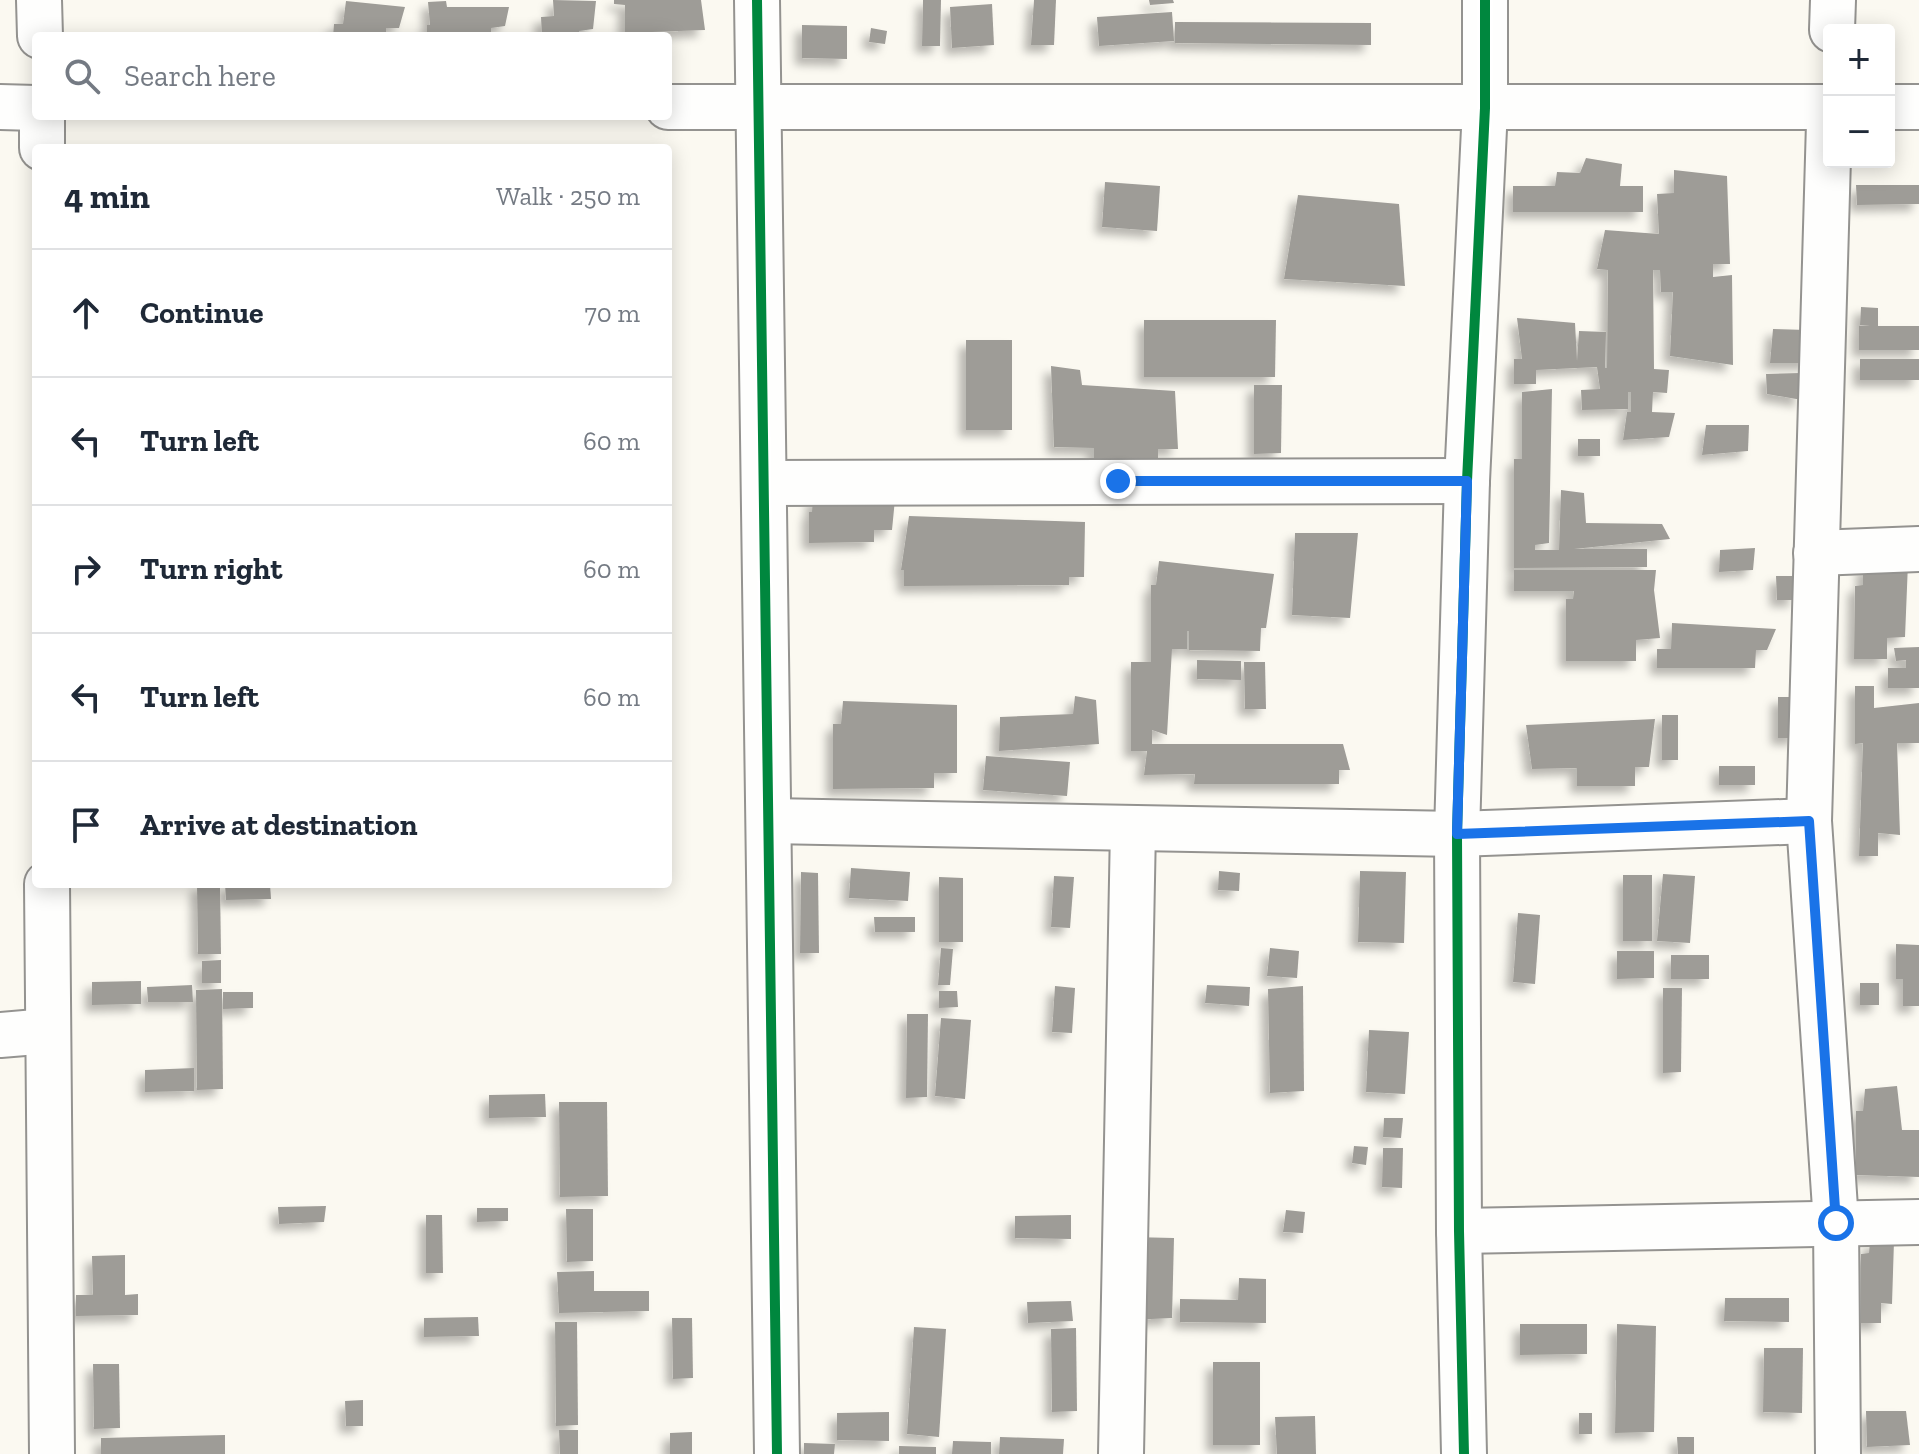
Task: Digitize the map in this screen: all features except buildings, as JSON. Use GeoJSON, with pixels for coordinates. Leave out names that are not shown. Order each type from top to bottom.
{"type":"FeatureCollection","features":[{"type":"Feature","properties":{"kind":"street"},"geometry":{"type":"LineString","coordinates":[[39,0],[40,32]]}},
{"type":"Feature","properties":{"kind":"street"},"geometry":{"type":"LineString","coordinates":[[757,0],[777,1454]]}},
{"type":"Feature","properties":{"kind":"street"},"geometry":{"type":"LineString","coordinates":[[1464,1454],[1459,1231],[1457,834],[1467,481],[1485,108],[1485,0]]}},
{"type":"Feature","properties":{"kind":"street"},"geometry":{"type":"LineString","coordinates":[[1832,24],[1833,0]]}},
{"type":"Feature","properties":{"kind":"street"},"geometry":{"type":"LineString","coordinates":[[0,107],[32,108]]}},
{"type":"Feature","properties":{"kind":"street"},"geometry":{"type":"LineString","coordinates":[[672,107],[1823,107]]}},
{"type":"Feature","properties":{"kind":"street"},"geometry":{"type":"LineString","coordinates":[[1895,107],[1919,107]]}},
{"type":"Feature","properties":{"kind":"street"},"geometry":{"type":"LineString","coordinates":[[42,120],[42,144]]}},
{"type":"Feature","properties":{"kind":"street"},"geometry":{"type":"LineString","coordinates":[[1828,168],[1809,821],[1836,1223],[1838,1454]]}},
{"type":"Feature","properties":{"kind":"street"},"geometry":{"type":"LineString","coordinates":[[764,483],[1467,481]]}},
{"type":"Feature","properties":{"kind":"street"},"geometry":{"type":"LineString","coordinates":[[1816,553],[1919,549]]}},
{"type":"Feature","properties":{"kind":"street"},"geometry":{"type":"LineString","coordinates":[[770,821],[1457,834],[1809,821]]}},
{"type":"Feature","properties":{"kind":"street"},"geometry":{"type":"LineString","coordinates":[[1121,1454],[1133,828]]}},
{"type":"Feature","properties":{"kind":"street"},"geometry":{"type":"LineString","coordinates":[[47,888],[52,1454]]}},
{"type":"Feature","properties":{"kind":"street"},"geometry":{"type":"LineString","coordinates":[[0,1035],[48,1031]]}},
{"type":"Feature","properties":{"kind":"street"},"geometry":{"type":"LineString","coordinates":[[1459,1231],[1919,1222]]}},
{"type":"Feature","properties":{"kind":"cycle path"},"geometry":{"type":"LineString","coordinates":[[757,0],[777,1454]]}},
{"type":"Feature","properties":{"kind":"cycle path"},"geometry":{"type":"LineString","coordinates":[[1464,1454],[1459,1231],[1457,834],[1467,481],[1485,108],[1485,0]]}},
{"type":"Feature","properties":{"kind":"route"},"geometry":{"type":"LineString","coordinates":[[1118,481],[1467,481],[1457,834],[1809,821],[1836,1223]]}}]}
